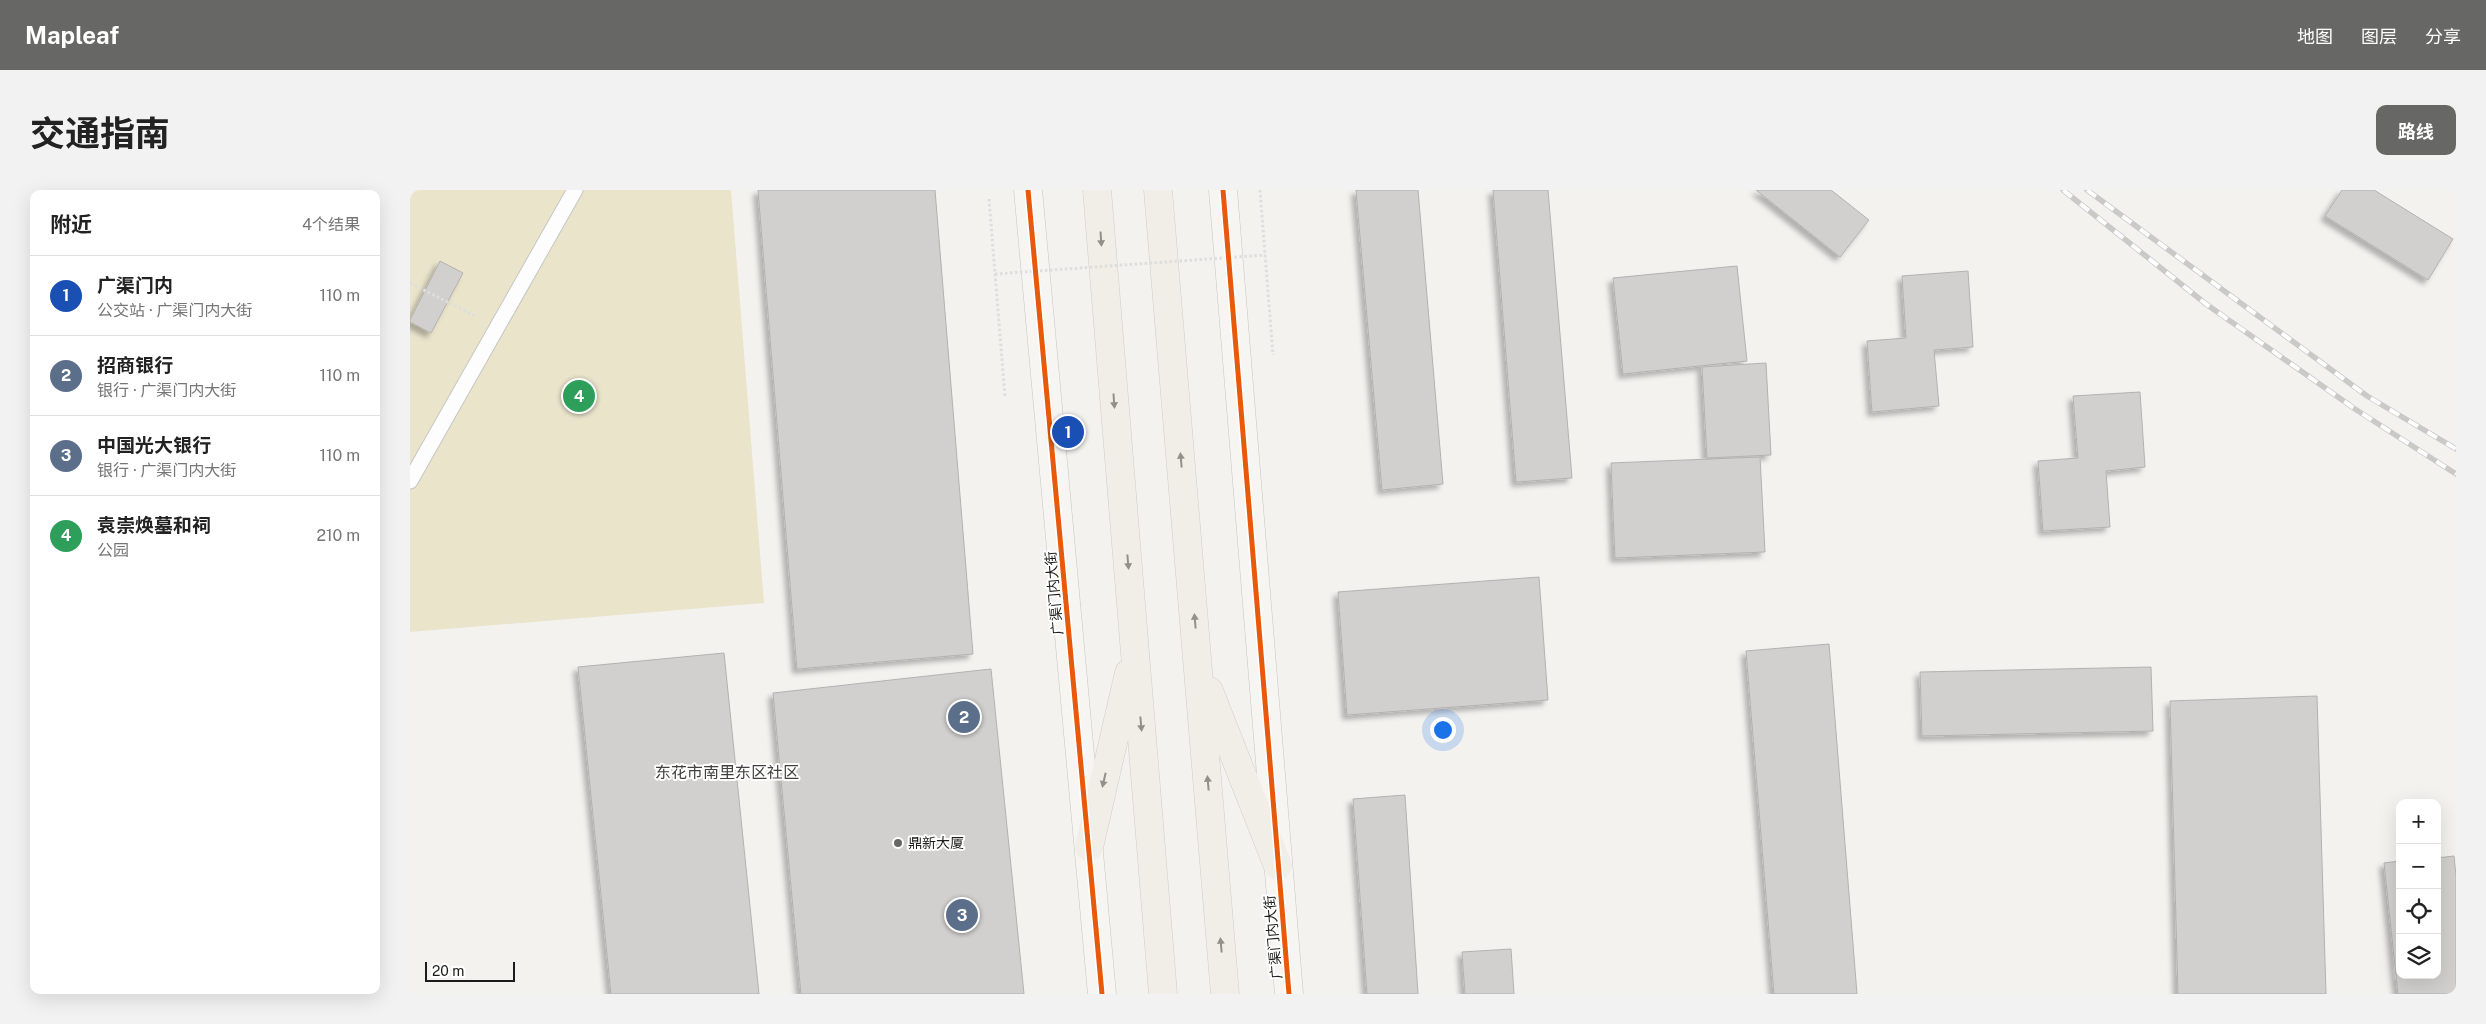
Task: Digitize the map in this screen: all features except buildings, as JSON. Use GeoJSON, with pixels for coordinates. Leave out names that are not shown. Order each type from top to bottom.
{"type":"FeatureCollection","features":[{"type":"Feature","properties":{"kind":"main road"},"geometry":{"type":"LineString","coordinates":[[1097,190],[1163,994]]}},
{"type":"Feature","properties":{"kind":"main road"},"geometry":{"type":"LineString","coordinates":[[1158,190],[1225,994]]}},
{"type":"Feature","properties":{"kind":"main road"},"geometry":{"type":"LineString","coordinates":[[1089,848],[1135,647]]}},
{"type":"Feature","properties":{"kind":"main road"},"geometry":{"type":"LineString","coordinates":[[1199,664],[1278,866]]}},
{"type":"Feature","properties":{"kind":"street","name":"广渠门内大街"},"geometry":{"type":"LineString","coordinates":[[1028,190],[1102,994]]}},
{"type":"Feature","properties":{"kind":"street","name":"广渠门内大街"},"geometry":{"type":"LineString","coordinates":[[1223,190],[1288,994]]}},
{"type":"Feature","properties":{"kind":"lane"},"geometry":{"type":"LineString","coordinates":[[410,481],[575,190]]}},
{"type":"Feature","properties":{"kind":"path"},"geometry":{"type":"LineString","coordinates":[[1260,190],[1273,355]]}},
{"type":"Feature","properties":{"kind":"path"},"geometry":{"type":"LineString","coordinates":[[989,199],[1005,397]]}},
{"type":"Feature","properties":{"kind":"path"},"geometry":{"type":"LineString","coordinates":[[995,274],[1265,256]]}},
{"type":"Feature","properties":{"kind":"path"},"geometry":{"type":"LineString","coordinates":[[410,283],[498,327]]}},
{"type":"Feature","properties":{"kind":"shaded area"},"geometry":{"type":"Polygon","coordinates":[[[410,190],[731,190],[764,603],[410,632],[410,190]]]}},
{"type":"Feature","properties":{"kind":"railway"},"geometry":{"type":"LineString","coordinates":[[2063,190],[2206,304],[2355,409],[2456,474]]}},
{"type":"Feature","properties":{"kind":"railway"},"geometry":{"type":"LineString","coordinates":[[2087,190],[2367,396],[2456,449]]}},
{"type":"Feature","properties":{"kind":"cycle path"},"geometry":{"type":"LineString","coordinates":[[1028,190],[1102,994]]}},
{"type":"Feature","properties":{"kind":"cycle path"},"geometry":{"type":"LineString","coordinates":[[1223,190],[1289,994]]}},
{"type":"Feature","properties":{"kind":"place","name":"袁崇焕墓和祠"},"geometry":{"type":"Point","coordinates":[579,396]}},
{"type":"Feature","properties":{"kind":"place","name":"广渠门内"},"geometry":{"type":"Point","coordinates":[1068,432]}},
{"type":"Feature","properties":{"kind":"place","name":"招商银行"},"geometry":{"type":"Point","coordinates":[964,717]}},
{"type":"Feature","properties":{"kind":"place","name":"鼎新大厦"},"geometry":{"type":"Point","coordinates":[898,843]}},
{"type":"Feature","properties":{"kind":"place","name":"中国光大银行"},"geometry":{"type":"Point","coordinates":[962,915]}},
{"type":"Feature","properties":{"kind":"district","name":"东花市南里东区社区"},"geometry":{"type":"Point","coordinates":[727,772]}}]}
